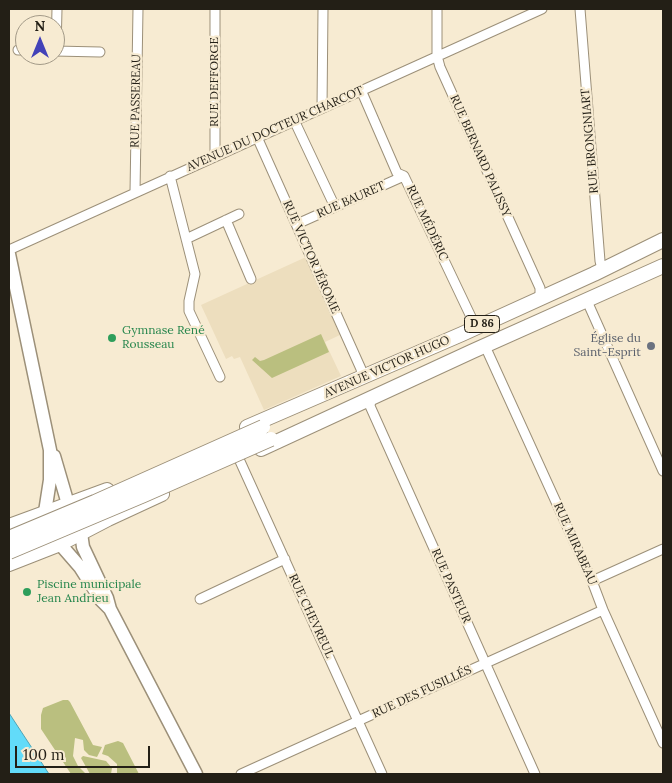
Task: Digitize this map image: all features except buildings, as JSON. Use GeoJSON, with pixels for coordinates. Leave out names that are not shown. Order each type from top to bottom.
{"type":"FeatureCollection","features":[{"type":"Feature","properties":{"kind":"main road","name":"AVENUE VICTOR HUGO"},"geometry":{"type":"LineString","coordinates":[[9,526],[129,481],[540,298],[663,240]]}},
{"type":"Feature","properties":{"kind":"main road"},"geometry":{"type":"LineString","coordinates":[[9,254],[50,450],[50,480],[45,512],[60,544],[80,567],[101,600],[110,609]]}},
{"type":"Feature","properties":{"kind":"main road","name":"AVENUE VICTOR HUGO"},"geometry":{"type":"LineString","coordinates":[[9,564],[60,544],[301,430],[663,266]]}},
{"type":"Feature","properties":{"kind":"main road","name":"AVENUE VICTOR HUGO"},"geometry":{"type":"LineString","coordinates":[[9,552],[144,495],[267,433],[300,405]]}},
{"type":"Feature","properties":{"kind":"main road","name":"AVENUE VICTOR HUGO"},"geometry":{"type":"LineString","coordinates":[[9,538],[267,433],[301,430]]}},
{"type":"Feature","properties":{"kind":"main road"},"geometry":{"type":"LineString","coordinates":[[50,450],[57,464],[68,504],[81,533],[83,547],[108,598],[110,609],[196,774]]}},
{"type":"Feature","properties":{"kind":"street","name":"RUE PASSEREAU"},"geometry":{"type":"LineString","coordinates":[[135,192],[138,9]]}},
{"type":"Feature","properties":{"kind":"street","name":"RUE DEFFORGE"},"geometry":{"type":"LineString","coordinates":[[215,9],[215,156]]}},
{"type":"Feature","properties":{"kind":"street"},"geometry":{"type":"LineString","coordinates":[[322,108],[323,9]]}},
{"type":"Feature","properties":{"kind":"street","name":"RUE BERNARD PALISSY"},"geometry":{"type":"LineString","coordinates":[[437,9],[437,56],[440,67],[540,288],[540,298]]}},
{"type":"Feature","properties":{"kind":"street","name":"AVENUE DU DOCTEUR CHARCOT"},"geometry":{"type":"LineString","coordinates":[[9,250],[542,9]]}},
{"type":"Feature","properties":{"kind":"street","name":"RUE BRONGNIART"},"geometry":{"type":"LineString","coordinates":[[580,9],[600,261],[601,264],[610,266]]}},
{"type":"Feature","properties":{"kind":"street"},"geometry":{"type":"LineString","coordinates":[[65,51],[100,52]]}},
{"type":"Feature","properties":{"kind":"street","name":"RUE MÉDÉRIC"},"geometry":{"type":"LineString","coordinates":[[361,90],[397,173],[404,176],[472,319],[474,322],[484,323]]}},
{"type":"Feature","properties":{"kind":"street"},"geometry":{"type":"LineString","coordinates":[[294,120],[335,207]]}},
{"type":"Feature","properties":{"kind":"street","name":"RUE VICTOR JÉROME"},"geometry":{"type":"LineString","coordinates":[[257,137],[361,369],[362,374],[360,378]]}},
{"type":"Feature","properties":{"kind":"street"},"geometry":{"type":"LineString","coordinates":[[170,176],[195,274],[189,311],[220,377]]}},
{"type":"Feature","properties":{"kind":"street","name":"RUE BAURET"},"geometry":{"type":"LineString","coordinates":[[297,224],[404,176]]}},
{"type":"Feature","properties":{"kind":"street"},"geometry":{"type":"LineString","coordinates":[[186,239],[239,214]]}},
{"type":"Feature","properties":{"kind":"street"},"geometry":{"type":"LineString","coordinates":[[226,220],[251,279]]}},
{"type":"Feature","properties":{"kind":"street"},"geometry":{"type":"LineString","coordinates":[[587,301],[663,471]]}},
{"type":"Feature","properties":{"kind":"street","name":"RUE MIRABEAU"},"geometry":{"type":"LineString","coordinates":[[486,346],[663,743]]}},
{"type":"Feature","properties":{"kind":"street","name":"RUE PASTEUR"},"geometry":{"type":"LineString","coordinates":[[371,399],[370,406],[535,774]]}},
{"type":"Feature","properties":{"kind":"street","name":"RUE CHEVREUL"},"geometry":{"type":"LineString","coordinates":[[239,459],[382,774]]}},
{"type":"Feature","properties":{"kind":"street"},"geometry":{"type":"LineString","coordinates":[[592,581],[663,548]]}},
{"type":"Feature","properties":{"kind":"street"},"geometry":{"type":"LineString","coordinates":[[200,599],[285,559]]}},
{"type":"Feature","properties":{"kind":"street","name":"RUE DES FUSILLÉS"},"geometry":{"type":"LineString","coordinates":[[241,774],[603,610]]}},
{"type":"Feature","properties":{"kind":"shaded area"},"geometry":{"type":"Polygon","coordinates":[[[306,257],[340,335],[325,342],[341,376],[264,410],[240,357],[234,359],[232,356],[226,359],[201,305],[306,257]]]}},
{"type":"Feature","properties":{"kind":"green space"},"geometry":{"type":"Polygon","coordinates":[[[321,334],[329,352],[272,378],[252,360],[255,357],[260,361],[264,360],[321,334]]]}},
{"type":"Feature","properties":{"kind":"green space"},"geometry":{"type":"Polygon","coordinates":[[[63,700],[70,702],[93,745],[102,747],[97,757],[89,755],[84,750],[83,740],[75,738],[73,756],[78,766],[86,774],[71,774],[41,729],[43,708],[63,700]]]}},
{"type":"Feature","properties":{"kind":"green space"},"geometry":{"type":"Polygon","coordinates":[[[118,741],[123,743],[139,774],[117,774],[117,764],[108,756],[102,754],[105,745],[118,741]]]}},
{"type":"Feature","properties":{"kind":"green space"},"geometry":{"type":"Polygon","coordinates":[[[83,756],[106,761],[112,768],[111,774],[90,774],[81,758],[83,756]]]}},
{"type":"Feature","properties":{"kind":"water"},"geometry":{"type":"Polygon","coordinates":[[[9,713],[49,774],[9,774],[9,713]]]}},
{"type":"Feature","properties":{"kind":"place","name":"Gymnase René Rousseau"},"geometry":{"type":"Point","coordinates":[112,338]}},
{"type":"Feature","properties":{"kind":"place","name":"Église du Saint-Esprit"},"geometry":{"type":"Point","coordinates":[651,346]}},
{"type":"Feature","properties":{"kind":"place","name":"Piscine municipale Jean Andrieu"},"geometry":{"type":"Point","coordinates":[27,592]}}]}
